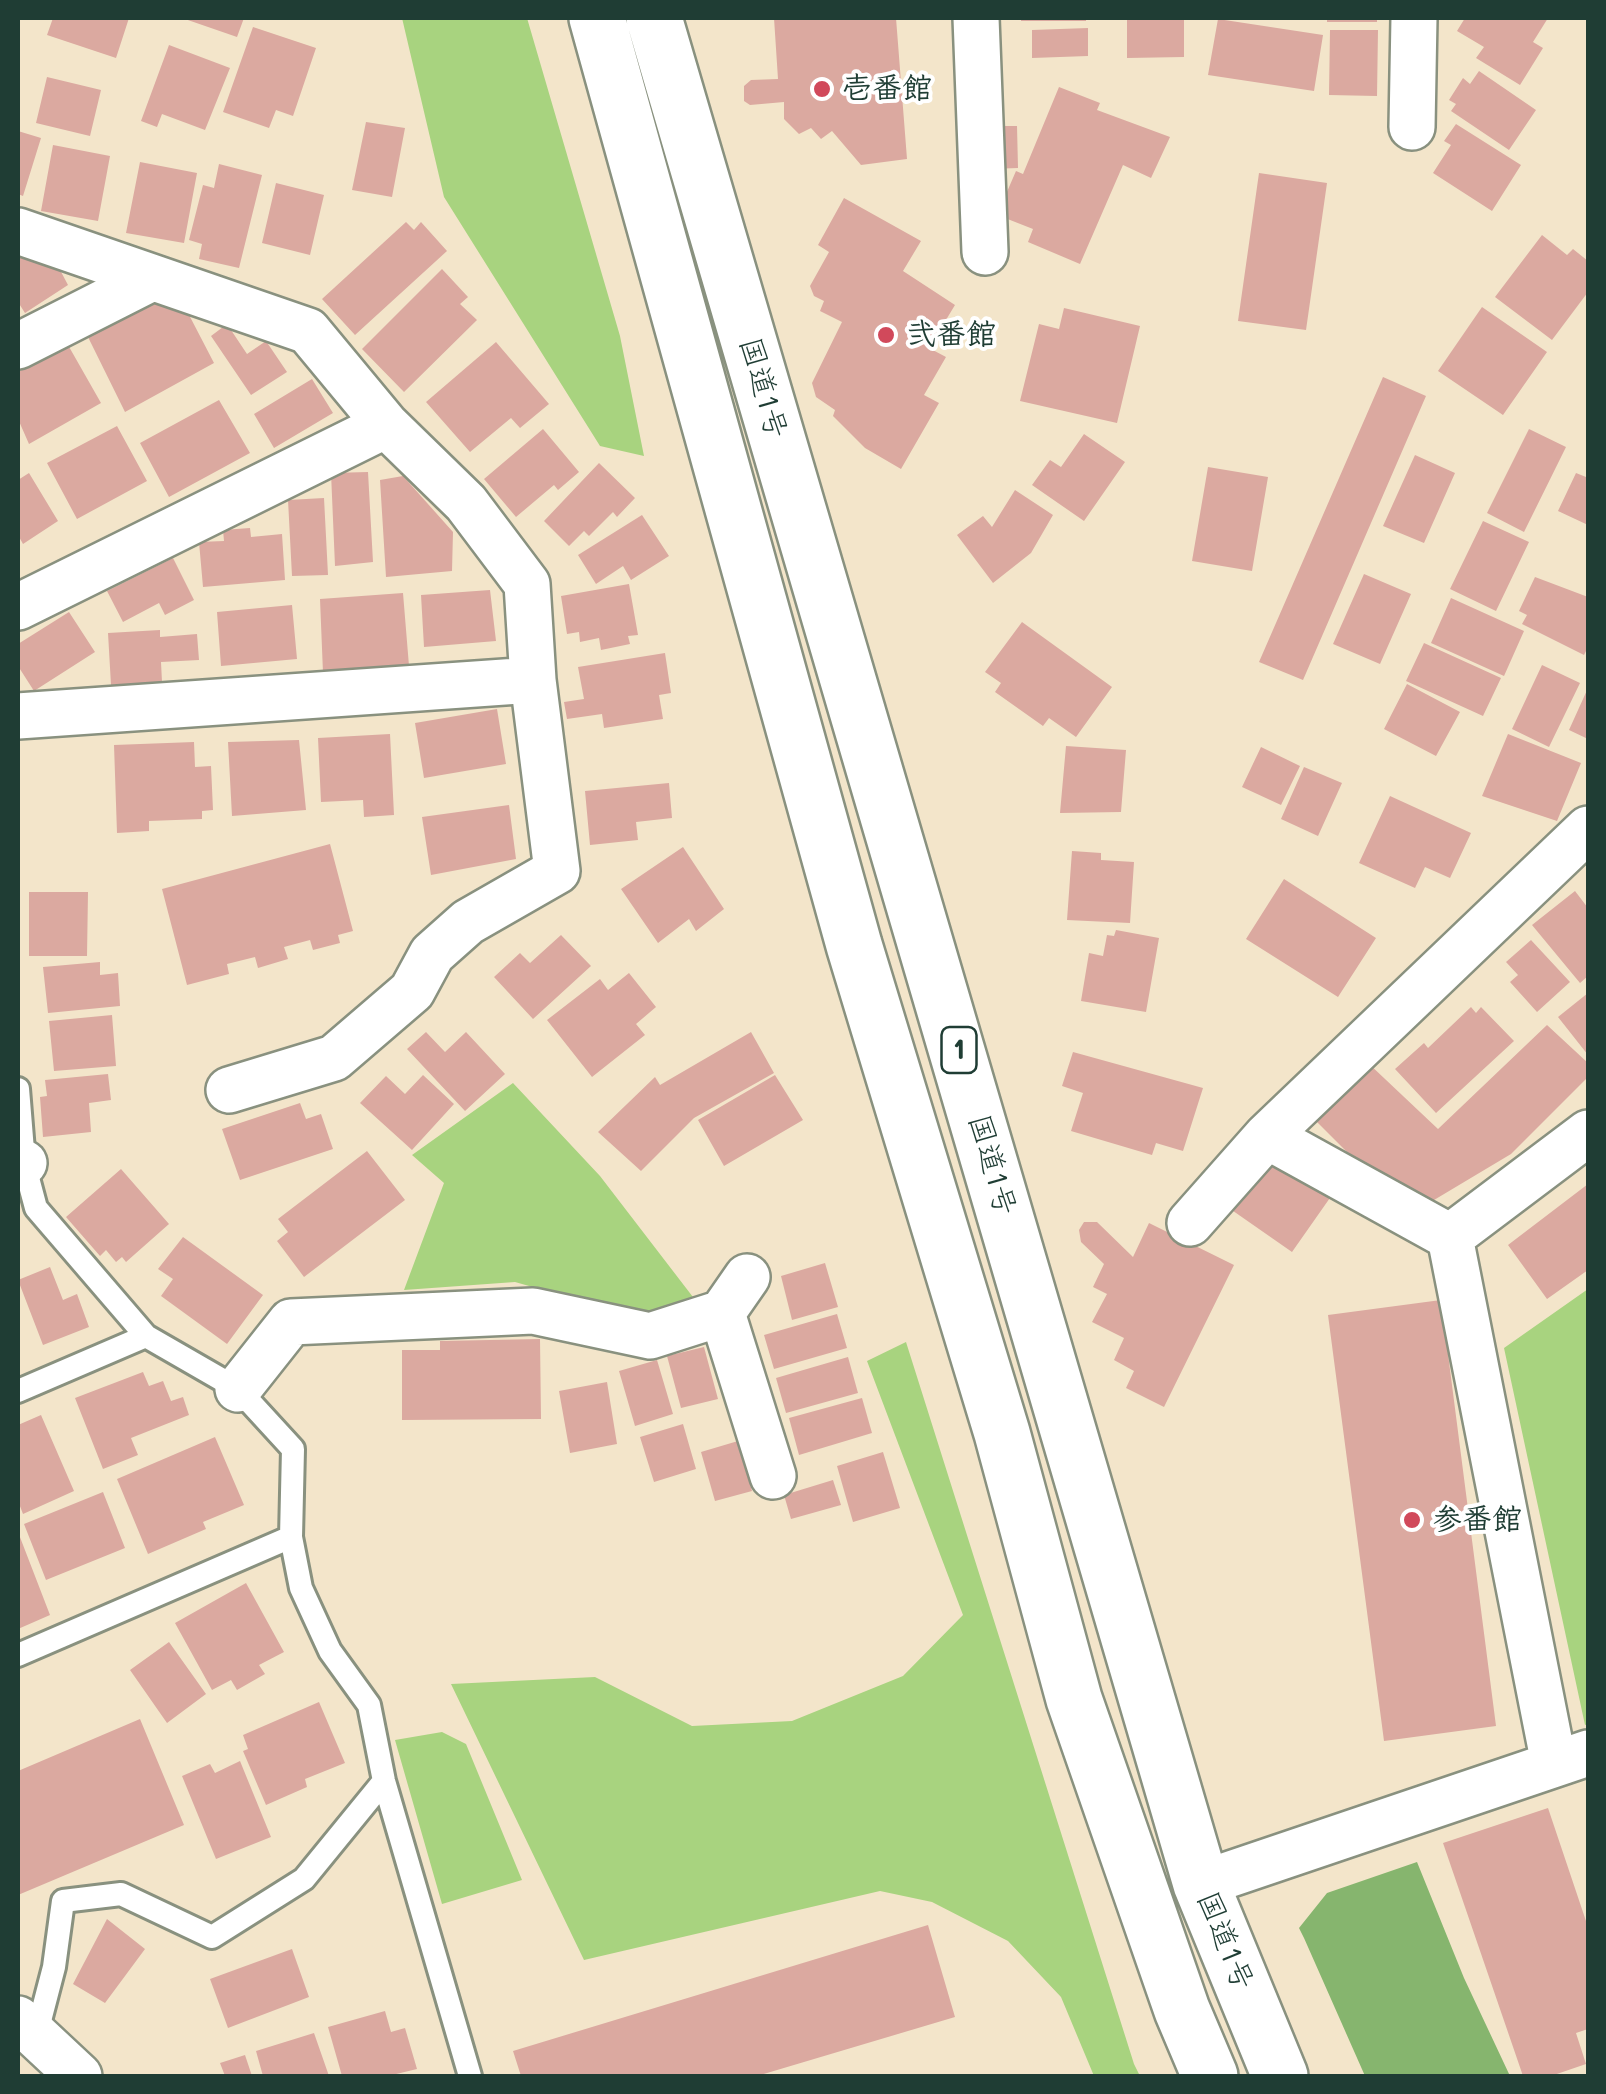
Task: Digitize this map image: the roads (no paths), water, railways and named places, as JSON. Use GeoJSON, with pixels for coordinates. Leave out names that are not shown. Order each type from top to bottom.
{"type":"FeatureCollection","features":[{"type":"Feature","properties":{"kind":"highway","name":"国道1号"},"geometry":{"type":"LineString","coordinates":[[596,18],[854,945],[1002,1433],[1074,1699],[1182,2010],[1210,2076]]}},
{"type":"Feature","properties":{"kind":"highway","name":"国道1号"},"geometry":{"type":"LineString","coordinates":[[654,18],[1201,1884],[1280,2076]]}},
{"type":"Feature","properties":{"kind":"street"},"geometry":{"type":"LineString","coordinates":[[976,18],[984,252]]}},
{"type":"Feature","properties":{"kind":"street"},"geometry":{"type":"LineString","coordinates":[[1412,127],[1414,18]]}},
{"type":"Feature","properties":{"kind":"street"},"geometry":{"type":"LineString","coordinates":[[18,231],[308,330],[386,425],[466,503],[527,584],[533,680],[557,871],[468,922],[432,954],[412,992],[334,1058],[229,1090]]}},
{"type":"Feature","properties":{"kind":"street"},"geometry":{"type":"LineString","coordinates":[[18,346],[152,278]]}},
{"type":"Feature","properties":{"kind":"street"},"geometry":{"type":"LineString","coordinates":[[18,606],[386,425]]}},
{"type":"Feature","properties":{"kind":"street"},"geometry":{"type":"LineString","coordinates":[[18,716],[533,680]]}},
{"type":"Feature","properties":{"kind":"street"},"geometry":{"type":"LineString","coordinates":[[1190,1223],[1267,1136],[1588,829]]}},
{"type":"Feature","properties":{"kind":"street"},"geometry":{"type":"LineString","coordinates":[[1450,1237],[1588,1133]]}},
{"type":"Feature","properties":{"kind":"street"},"geometry":{"type":"LineString","coordinates":[[1201,1884],[1571,1758],[1450,1237],[1267,1136]]}},
{"type":"Feature","properties":{"kind":"street"},"geometry":{"type":"LineString","coordinates":[[238,1389],[291,1322],[533,1310],[650,1336],[734,1295],[773,1476]]}},
{"type":"Feature","properties":{"kind":"street"},"geometry":{"type":"LineString","coordinates":[[27,2028],[79,2076]]}},
{"type":"Feature","properties":{"kind":"lane"},"geometry":{"type":"LineString","coordinates":[[18,1089],[21,1164],[36,1208],[146,1336],[238,1389],[294,1450],[291,1537],[301,1588],[330,1651],[369,1706],[384,1781],[470,2076]]}},
{"type":"Feature","properties":{"kind":"lane"},"geometry":{"type":"LineString","coordinates":[[18,1391],[146,1336]]}},
{"type":"Feature","properties":{"kind":"lane"},"geometry":{"type":"LineString","coordinates":[[18,1654],[291,1537]]}},
{"type":"Feature","properties":{"kind":"lane"},"geometry":{"type":"LineString","coordinates":[[27,2028],[63,1900],[121,1894],[212,1937],[304,1879],[384,1781]]}},
{"type":"Feature","properties":{"kind":"place","name":"壱番館"},"geometry":{"type":"Point","coordinates":[822,89]}},
{"type":"Feature","properties":{"kind":"place","name":"弐番館"},"geometry":{"type":"Point","coordinates":[886,335]}},
{"type":"Feature","properties":{"kind":"place","name":"参番館"},"geometry":{"type":"Point","coordinates":[1412,1520]}}]}
